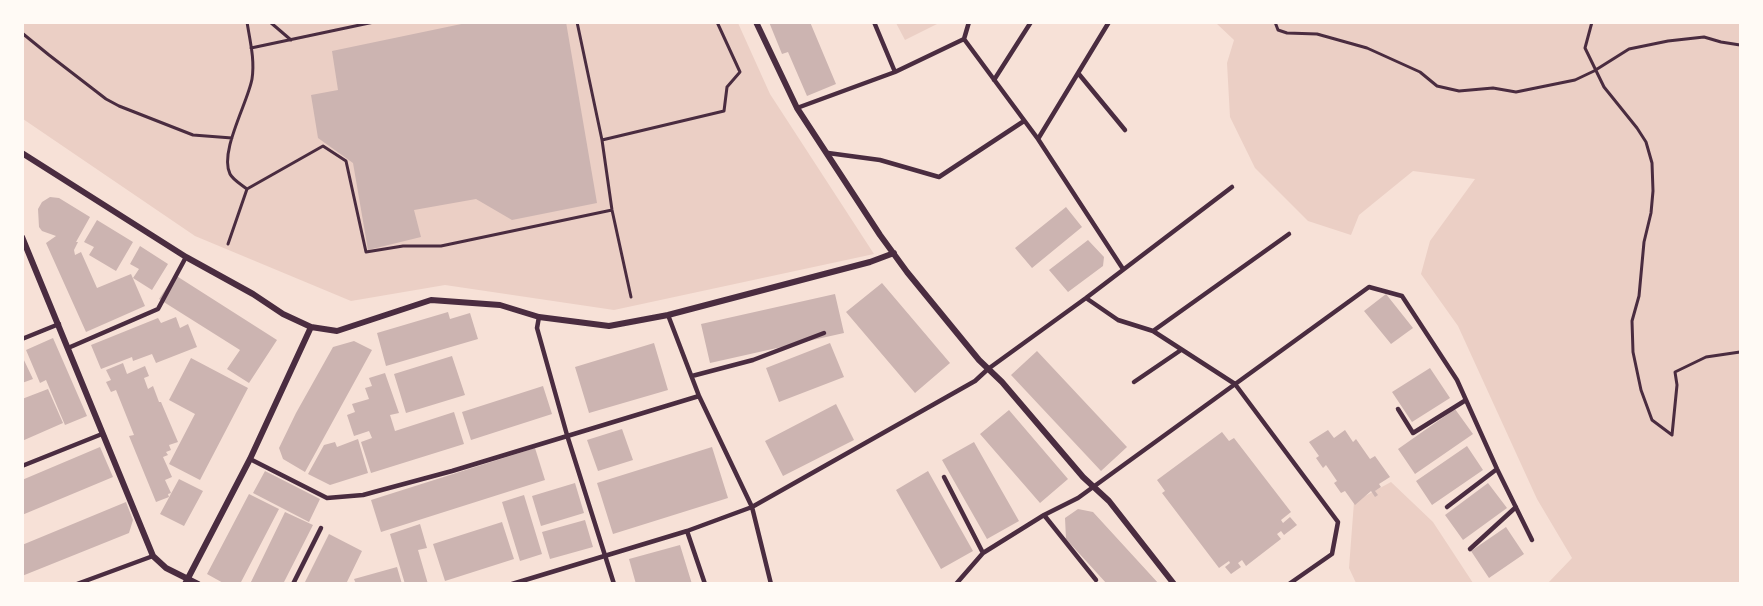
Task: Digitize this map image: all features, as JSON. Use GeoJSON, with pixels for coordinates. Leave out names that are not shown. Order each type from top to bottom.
{"type":"FeatureCollection","features":[{"type":"Feature","properties":{"kind":"street"},"geometry":{"type":"LineString","coordinates":[[756,22],[797,108],[880,235],[988,369],[1002,382],[1083,477],[1109,501],[1174,584]]}},
{"type":"Feature","properties":{"kind":"street"},"geometry":{"type":"LineString","coordinates":[[22,153],[186,257],[253,294],[283,314],[311,327],[337,331],[431,300],[500,305],[539,317],[609,326],[668,315],[870,262],[894,253]]}},
{"type":"Feature","properties":{"kind":"street"},"geometry":{"type":"LineString","coordinates":[[22,237],[153,556],[186,581],[198,584]]}},
{"type":"Feature","properties":{"kind":"street"},"geometry":{"type":"LineString","coordinates":[[186,581],[250,459],[311,327]]}},
{"type":"Feature","properties":{"kind":"lane"},"geometry":{"type":"LineString","coordinates":[[874,22],[895,72]]}},
{"type":"Feature","properties":{"kind":"lane"},"geometry":{"type":"LineString","coordinates":[[797,108],[895,72],[964,39],[969,22]]}},
{"type":"Feature","properties":{"kind":"lane"},"geometry":{"type":"LineString","coordinates":[[994,80],[1031,22]]}},
{"type":"Feature","properties":{"kind":"lane"},"geometry":{"type":"LineString","coordinates":[[1038,139],[1109,22]]}},
{"type":"Feature","properties":{"kind":"lane"},"geometry":{"type":"LineString","coordinates":[[964,39],[1038,139],[1123,268]]}},
{"type":"Feature","properties":{"kind":"lane"},"geometry":{"type":"LineString","coordinates":[[1078,73],[1125,130]]}},
{"type":"Feature","properties":{"kind":"lane"},"geometry":{"type":"LineString","coordinates":[[828,153],[880,160],[939,177],[1024,121]]}},
{"type":"Feature","properties":{"kind":"lane"},"geometry":{"type":"LineString","coordinates":[[512,584],[687,531],[752,507],[975,381],[1232,187]]}},
{"type":"Feature","properties":{"kind":"lane"},"geometry":{"type":"LineString","coordinates":[[1153,331],[1289,234]]}},
{"type":"Feature","properties":{"kind":"lane"},"geometry":{"type":"LineString","coordinates":[[68,348],[158,309],[186,257]]}},
{"type":"Feature","properties":{"kind":"lane"},"geometry":{"type":"LineString","coordinates":[[956,584],[983,553],[1095,487],[1369,287],[1402,296],[1457,380],[1532,540]]}},
{"type":"Feature","properties":{"kind":"lane"},"geometry":{"type":"LineString","coordinates":[[1086,298],[1118,320],[1153,331],[1235,384],[1338,522],[1332,554],[1289,584]]}},
{"type":"Feature","properties":{"kind":"lane"},"geometry":{"type":"LineString","coordinates":[[668,315],[699,396],[752,507],[771,584]]}},
{"type":"Feature","properties":{"kind":"lane"},"geometry":{"type":"LineString","coordinates":[[539,317],[537,328],[567,435],[614,584]]}},
{"type":"Feature","properties":{"kind":"lane"},"geometry":{"type":"LineString","coordinates":[[22,339],[59,324]]}},
{"type":"Feature","properties":{"kind":"lane"},"geometry":{"type":"LineString","coordinates":[[692,376],[753,360],[824,333]]}},
{"type":"Feature","properties":{"kind":"lane"},"geometry":{"type":"LineString","coordinates":[[1134,382],[1181,350]]}},
{"type":"Feature","properties":{"kind":"lane"},"geometry":{"type":"LineString","coordinates":[[250,459],[327,498],[363,495],[452,471],[699,396]]}},
{"type":"Feature","properties":{"kind":"lane"},"geometry":{"type":"LineString","coordinates":[[1398,409],[1413,433],[1466,400]]}},
{"type":"Feature","properties":{"kind":"lane"},"geometry":{"type":"LineString","coordinates":[[22,466],[102,434]]}},
{"type":"Feature","properties":{"kind":"lane"},"geometry":{"type":"LineString","coordinates":[[1447,507],[1497,469]]}},
{"type":"Feature","properties":{"kind":"lane"},"geometry":{"type":"LineString","coordinates":[[944,477],[983,553]]}},
{"type":"Feature","properties":{"kind":"lane"},"geometry":{"type":"LineString","coordinates":[[1470,549],[1516,507]]}},
{"type":"Feature","properties":{"kind":"lane"},"geometry":{"type":"LineString","coordinates":[[1044,515],[1096,580]]}},
{"type":"Feature","properties":{"kind":"lane"},"geometry":{"type":"LineString","coordinates":[[293,584],[321,528]]}},
{"type":"Feature","properties":{"kind":"lane"},"geometry":{"type":"LineString","coordinates":[[687,531],[705,584]]}},
{"type":"Feature","properties":{"kind":"lane"},"geometry":{"type":"LineString","coordinates":[[78,584],[153,556]]}},
{"type":"Feature","properties":{"kind":"lane"},"geometry":{"type":"LineString","coordinates":[[538,576],[541,584]]}},
{"type":"Feature","properties":{"kind":"path"},"geometry":{"type":"LineString","coordinates":[[247,22],[254,62],[252,81],[232,138],[227,166],[230,176],[248,189]]}},
{"type":"Feature","properties":{"kind":"path"},"geometry":{"type":"LineString","coordinates":[[270,22],[291,40]]}},
{"type":"Feature","properties":{"kind":"path"},"geometry":{"type":"LineString","coordinates":[[250,48],[374,22]]}},
{"type":"Feature","properties":{"kind":"path"},"geometry":{"type":"LineString","coordinates":[[577,22],[602,140],[612,210],[631,297]]}},
{"type":"Feature","properties":{"kind":"path"},"geometry":{"type":"LineString","coordinates":[[602,140],[724,111],[727,87],[740,72],[717,22]]}},
{"type":"Feature","properties":{"kind":"path"},"geometry":{"type":"LineString","coordinates":[[1275,22],[1278,30],[1287,33],[1317,34],[1367,48],[1420,72],[1437,86],[1459,91],[1493,88],[1516,92],[1575,80],[1629,49],[1668,41],[1704,37],[1740,45]]}},
{"type":"Feature","properties":{"kind":"path"},"geometry":{"type":"LineString","coordinates":[[1592,22],[1585,48],[1594,70],[1604,87],[1646,142],[1652,164],[1651,213],[1644,242],[1639,296],[1632,321],[1633,351],[1639,380],[1652,420],[1672,435],[1677,385],[1675,372],[1706,357],[1740,352]]}},
{"type":"Feature","properties":{"kind":"path"},"geometry":{"type":"LineString","coordinates":[[22,33],[106,99],[119,106],[193,135],[232,138]]}},
{"type":"Feature","properties":{"kind":"path"},"geometry":{"type":"LineString","coordinates":[[228,244],[248,189],[323,146],[346,161],[366,252],[403,246],[441,246],[612,210]]}},
{"type":"Feature","properties":{"kind":"shaded area"},"geometry":{"type":"Polygon","coordinates":[[[23,23],[738,23],[770,94],[874,254],[614,310],[445,285],[351,301],[195,236],[23,119],[23,23]]]}},
{"type":"Feature","properties":{"kind":"shaded area"},"geometry":{"type":"Polygon","coordinates":[[[896,23],[939,23],[905,40],[896,23]]]}},
{"type":"Feature","properties":{"kind":"shaded area"},"geometry":{"type":"Polygon","coordinates":[[[1216,23],[1740,23],[1740,583],[1548,583],[1572,558],[1537,499],[1458,326],[1421,274],[1430,241],[1475,179],[1413,171],[1359,215],[1351,235],[1308,221],[1255,168],[1230,117],[1227,63],[1234,40],[1216,23]]]}},
{"type":"Feature","properties":{"kind":"shaded area"},"geometry":{"type":"Polygon","coordinates":[[[1391,482],[1433,522],[1473,583],[1356,583],[1349,568],[1354,502],[1391,482]]]}},
{"type":"Feature","properties":{"kind":"building"},"geometry":{"type":"Polygon","coordinates":[[[471,22],[566,22],[597,203],[512,220],[476,199],[414,210],[421,237],[368,250],[353,163],[318,138],[311,95],[338,90],[332,51],[471,22]]]}},
{"type":"Feature","properties":{"kind":"building"},"geometry":{"type":"Polygon","coordinates":[[[769,22],[810,22],[836,84],[807,96],[788,52],[782,54],[769,22]]]}},
{"type":"Feature","properties":{"kind":"building"},"geometry":{"type":"Polygon","coordinates":[[[50,197],[59,198],[90,217],[74,250],[75,255],[81,252],[97,288],[131,274],[145,306],[86,332],[46,243],[56,236],[42,231],[39,227],[38,209],[42,202],[50,197]]]}},
{"type":"Feature","properties":{"kind":"building"},"geometry":{"type":"Polygon","coordinates":[[[1066,207],[1082,227],[1032,268],[1015,248],[1066,207]]]}},
{"type":"Feature","properties":{"kind":"building"},"geometry":{"type":"Polygon","coordinates":[[[97,220],[133,242],[116,271],[89,255],[94,247],[84,242],[97,220]]]}},
{"type":"Feature","properties":{"kind":"building"},"geometry":{"type":"Polygon","coordinates":[[[1088,240],[1104,257],[1103,266],[1068,292],[1049,270],[1088,240]]]}},
{"type":"Feature","properties":{"kind":"building"},"geometry":{"type":"Polygon","coordinates":[[[140,246],[168,264],[152,290],[133,278],[139,269],[130,264],[140,246]]]}},
{"type":"Feature","properties":{"kind":"building"},"geometry":{"type":"Polygon","coordinates":[[[175,275],[277,340],[249,383],[227,369],[240,350],[159,299],[175,275]]]}},
{"type":"Feature","properties":{"kind":"building"},"geometry":{"type":"Polygon","coordinates":[[[882,283],[950,363],[915,393],[846,312],[882,283]]]}},
{"type":"Feature","properties":{"kind":"building"},"geometry":{"type":"Polygon","coordinates":[[[835,294],[844,333],[710,363],[701,324],[835,294]]]}},
{"type":"Feature","properties":{"kind":"building"},"geometry":{"type":"Polygon","coordinates":[[[1386,294],[1413,328],[1391,344],[1364,311],[1386,294]]]}},
{"type":"Feature","properties":{"kind":"building"},"geometry":{"type":"Polygon","coordinates":[[[448,312],[450,319],[470,313],[478,339],[386,366],[377,333],[448,312]]]}},
{"type":"Feature","properties":{"kind":"building"},"geometry":{"type":"Polygon","coordinates":[[[176,317],[180,328],[188,324],[197,347],[156,363],[152,354],[133,361],[132,357],[101,369],[91,345],[158,318],[161,323],[176,317]]]}},
{"type":"Feature","properties":{"kind":"building"},"geometry":{"type":"Polygon","coordinates":[[[53,338],[87,416],[65,425],[46,380],[40,383],[26,350],[53,338]]]}},
{"type":"Feature","properties":{"kind":"building"},"geometry":{"type":"Polygon","coordinates":[[[354,341],[372,350],[305,472],[283,459],[279,448],[333,347],[354,341]]]}},
{"type":"Feature","properties":{"kind":"building"},"geometry":{"type":"Polygon","coordinates":[[[654,343],[668,390],[589,413],[575,367],[654,343]]]}},
{"type":"Feature","properties":{"kind":"building"},"geometry":{"type":"Polygon","coordinates":[[[830,343],[844,377],[779,402],[766,368],[830,343]]]}},
{"type":"Feature","properties":{"kind":"building"},"geometry":{"type":"Polygon","coordinates":[[[1037,351],[1127,447],[1101,471],[1011,375],[1037,351]]]}},
{"type":"Feature","properties":{"kind":"building"},"geometry":{"type":"Polygon","coordinates":[[[22,356],[33,379],[22,383],[22,356]]]}},
{"type":"Feature","properties":{"kind":"building"},"geometry":{"type":"Polygon","coordinates":[[[452,356],[465,395],[406,413],[394,374],[452,356]]]}},
{"type":"Feature","properties":{"kind":"building"},"geometry":{"type":"Polygon","coordinates":[[[191,358],[248,388],[200,480],[169,464],[195,414],[169,400],[191,358]]]}},
{"type":"Feature","properties":{"kind":"building"},"geometry":{"type":"Polygon","coordinates":[[[123,363],[127,374],[145,366],[149,376],[144,378],[148,389],[153,386],[178,442],[169,445],[171,450],[163,457],[172,477],[165,480],[171,493],[168,494],[169,497],[156,502],[129,436],[134,435],[116,390],[111,392],[106,382],[111,380],[106,370],[123,363]]]}},
{"type":"Feature","properties":{"kind":"building"},"geometry":{"type":"Polygon","coordinates":[[[1430,368],[1450,398],[1412,422],[1392,392],[1430,368]]]}},
{"type":"Feature","properties":{"kind":"building"},"geometry":{"type":"Polygon","coordinates":[[[385,373],[399,413],[390,415],[395,431],[454,412],[464,444],[371,473],[361,442],[372,438],[369,431],[354,436],[347,415],[355,412],[352,404],[369,399],[365,388],[372,386],[369,378],[385,373]]]}},
{"type":"Feature","properties":{"kind":"building"},"geometry":{"type":"Polygon","coordinates":[[[543,386],[552,414],[471,440],[462,412],[543,386]]]}},
{"type":"Feature","properties":{"kind":"building"},"geometry":{"type":"Polygon","coordinates":[[[48,389],[63,423],[22,441],[22,399],[48,389]]]}},
{"type":"Feature","properties":{"kind":"building"},"geometry":{"type":"Polygon","coordinates":[[[836,404],[854,440],[783,476],[765,441],[836,404]]]}},
{"type":"Feature","properties":{"kind":"building"},"geometry":{"type":"Polygon","coordinates":[[[1455,409],[1473,434],[1415,474],[1398,449],[1455,409]]]}},
{"type":"Feature","properties":{"kind":"building"},"geometry":{"type":"Polygon","coordinates":[[[1009,410],[1068,479],[1040,503],[980,434],[1009,410]]]}},
{"type":"Feature","properties":{"kind":"building"},"geometry":{"type":"Polygon","coordinates":[[[622,429],[633,460],[598,471],[587,440],[622,429]]]}},
{"type":"Feature","properties":{"kind":"building"},"geometry":{"type":"Polygon","coordinates":[[[1328,430],[1334,438],[1345,430],[1353,442],[1356,439],[1370,459],[1375,456],[1390,477],[1379,484],[1381,487],[1375,491],[1378,495],[1375,497],[1371,491],[1355,505],[1345,491],[1341,493],[1334,483],[1337,481],[1326,465],[1323,468],[1316,458],[1319,456],[1309,442],[1328,430]]]}},
{"type":"Feature","properties":{"kind":"building"},"geometry":{"type":"Polygon","coordinates":[[[1222,432],[1229,441],[1234,438],[1291,512],[1281,520],[1283,523],[1290,517],[1297,525],[1284,535],[1281,531],[1277,534],[1281,539],[1246,566],[1242,560],[1238,563],[1241,567],[1231,574],[1225,567],[1230,563],[1229,561],[1219,568],[1162,493],[1165,491],[1157,480],[1222,432]]]}},
{"type":"Feature","properties":{"kind":"building"},"geometry":{"type":"Polygon","coordinates":[[[358,439],[368,473],[330,485],[308,474],[324,445],[335,442],[337,447],[358,439]]]}},
{"type":"Feature","properties":{"kind":"building"},"geometry":{"type":"Polygon","coordinates":[[[974,442],[1019,521],[987,539],[942,460],[974,442]]]}},
{"type":"Feature","properties":{"kind":"building"},"geometry":{"type":"Polygon","coordinates":[[[1467,446],[1483,470],[1432,505],[1416,481],[1467,446]]]}},
{"type":"Feature","properties":{"kind":"building"},"geometry":{"type":"Polygon","coordinates":[[[100,447],[113,477],[22,515],[22,480],[100,447]]]}},
{"type":"Feature","properties":{"kind":"building"},"geometry":{"type":"Polygon","coordinates":[[[712,447],[728,498],[613,534],[597,483],[712,447]]]}},
{"type":"Feature","properties":{"kind":"building"},"geometry":{"type":"Polygon","coordinates":[[[535,448],[545,480],[381,532],[371,500],[535,448]]]}},
{"type":"Feature","properties":{"kind":"building"},"geometry":{"type":"Polygon","coordinates":[[[265,471],[320,499],[309,522],[253,493],[265,471]]]}},
{"type":"Feature","properties":{"kind":"building"},"geometry":{"type":"Polygon","coordinates":[[[928,471],[973,551],[941,569],[896,490],[928,471]]]}},
{"type":"Feature","properties":{"kind":"building"},"geometry":{"type":"Polygon","coordinates":[[[179,479],[203,491],[184,526],[160,514],[179,479]]]}},
{"type":"Feature","properties":{"kind":"building"},"geometry":{"type":"Polygon","coordinates":[[[575,483],[584,513],[541,526],[532,496],[575,483]]]}},
{"type":"Feature","properties":{"kind":"building"},"geometry":{"type":"Polygon","coordinates":[[[1488,483],[1507,508],[1463,540],[1445,515],[1488,483]]]}},
{"type":"Feature","properties":{"kind":"building"},"geometry":{"type":"Polygon","coordinates":[[[249,494],[279,509],[240,584],[225,584],[207,574],[249,494]]]}},
{"type":"Feature","properties":{"kind":"building"},"geometry":{"type":"Polygon","coordinates":[[[524,495],[542,554],[520,561],[502,502],[524,495]]]}},
{"type":"Feature","properties":{"kind":"building"},"geometry":{"type":"Polygon","coordinates":[[[126,502],[133,520],[129,533],[22,576],[22,545],[126,502]]]}},
{"type":"Feature","properties":{"kind":"building"},"geometry":{"type":"Polygon","coordinates":[[[1078,509],[1093,512],[1159,584],[1107,584],[1066,539],[1065,518],[1078,509]]]}},
{"type":"Feature","properties":{"kind":"building"},"geometry":{"type":"Polygon","coordinates":[[[285,512],[313,525],[283,584],[250,584],[285,512]]]}},
{"type":"Feature","properties":{"kind":"building"},"geometry":{"type":"Polygon","coordinates":[[[585,520],[593,547],[550,559],[542,532],[585,520]]]}},
{"type":"Feature","properties":{"kind":"building"},"geometry":{"type":"Polygon","coordinates":[[[502,522],[514,559],[445,581],[433,544],[502,522]]]}},
{"type":"Feature","properties":{"kind":"building"},"geometry":{"type":"Polygon","coordinates":[[[420,524],[427,548],[418,550],[428,584],[405,584],[390,534],[420,524]]]}},
{"type":"Feature","properties":{"kind":"building"},"geometry":{"type":"Polygon","coordinates":[[[1506,527],[1524,554],[1489,578],[1471,551],[1506,527]]]}},
{"type":"Feature","properties":{"kind":"building"},"geometry":{"type":"Polygon","coordinates":[[[329,534],[362,551],[346,584],[304,584],[329,534]]]}},
{"type":"Feature","properties":{"kind":"building"},"geometry":{"type":"Polygon","coordinates":[[[680,545],[692,584],[636,584],[629,559],[680,545]]]}},
{"type":"Feature","properties":{"kind":"building"},"geometry":{"type":"Polygon","coordinates":[[[397,567],[402,584],[356,584],[354,579],[397,567]]]}}]}
